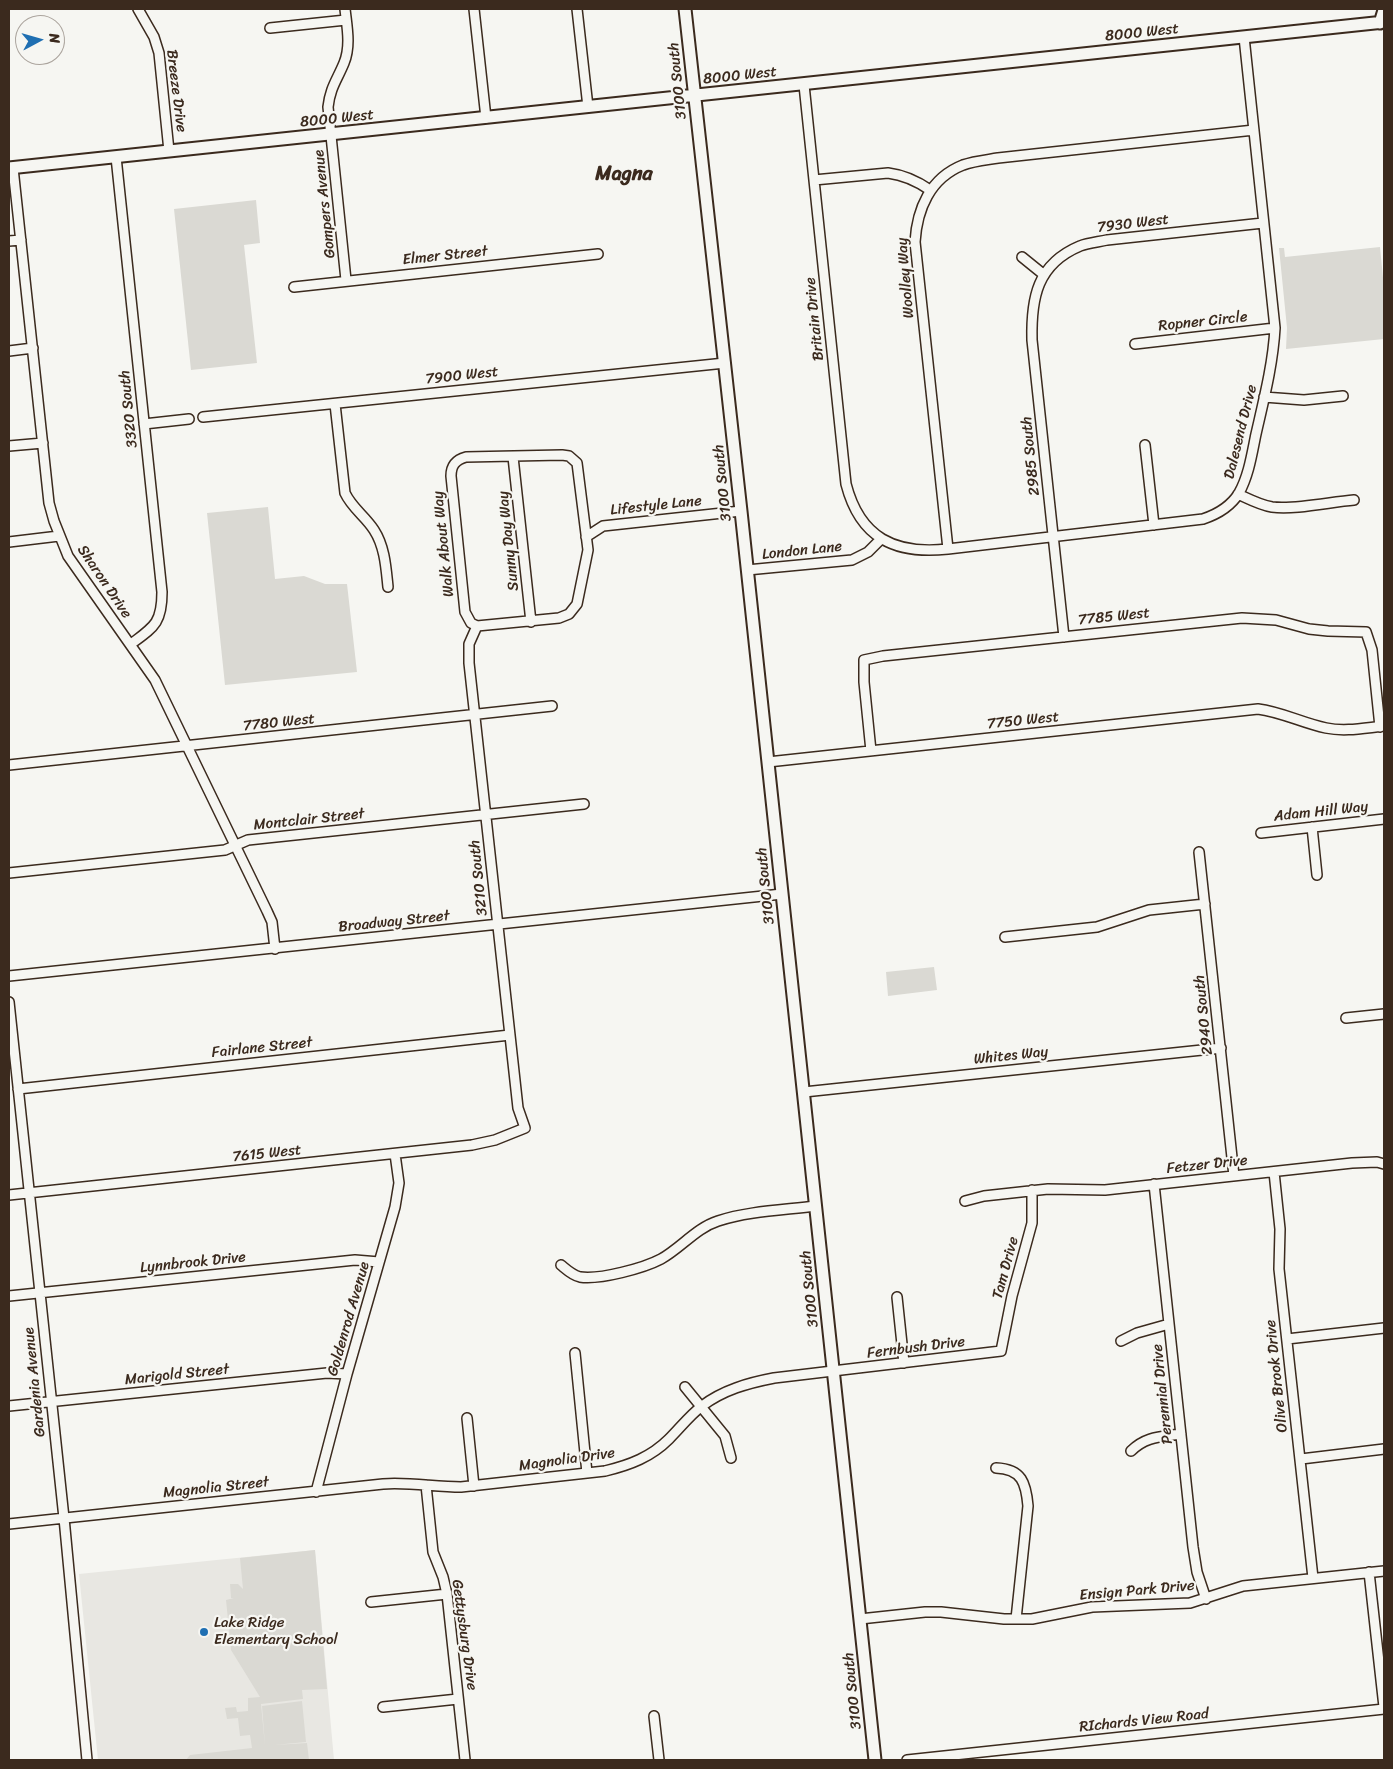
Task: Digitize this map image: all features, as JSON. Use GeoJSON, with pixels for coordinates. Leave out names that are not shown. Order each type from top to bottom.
{"type":"FeatureCollection","features":[{"type":"Feature","properties":{"kind":"street","name":"Breeze Drive"},"geometry":{"type":"LineString","coordinates":[[138,9],[154,37],[159,53],[169,151]]}},
{"type":"Feature","properties":{"kind":"street","name":"Gompers Avenue"},"geometry":{"type":"LineString","coordinates":[[345,9],[348,39],[345,62],[330,94],[328,107],[346,280]]}},
{"type":"Feature","properties":{"kind":"street"},"geometry":{"type":"LineString","coordinates":[[474,9],[486,118]]}},
{"type":"Feature","properties":{"kind":"street"},"geometry":{"type":"LineString","coordinates":[[578,9],[588,107]]}},
{"type":"Feature","properties":{"kind":"street","name":"3100 South"},"geometry":{"type":"LineString","coordinates":[[685,9],[725,363],[875,1760]]}},
{"type":"Feature","properties":{"kind":"street"},"geometry":{"type":"LineString","coordinates":[[1382,22],[1384,10]]}},
{"type":"Feature","properties":{"kind":"street"},"geometry":{"type":"LineString","coordinates":[[270,28],[346,20]]}},
{"type":"Feature","properties":{"kind":"street","name":"8000 West"},"geometry":{"type":"LineString","coordinates":[[11,168],[1382,22]]}},
{"type":"Feature","properties":{"kind":"street","name":"Dalesend Drive"},"geometry":{"type":"LineString","coordinates":[[881,539],[912,550],[948,550],[1203,519],[1221,512],[1238,494],[1247,474],[1274,344],[1274,328],[1244,37]]}},
{"type":"Feature","properties":{"kind":"street","name":"Britain Drive"},"geometry":{"type":"LineString","coordinates":[[804,85],[846,484],[850,500],[859,516],[881,539]]}},
{"type":"Feature","properties":{"kind":"street","name":"Woolley Way"},"geometry":{"type":"LineString","coordinates":[[948,550],[915,242],[916,225],[921,208],[930,190],[951,172],[974,162],[1254,130]]}},
{"type":"Feature","properties":{"kind":"street","name":"3320 South"},"geometry":{"type":"LineString","coordinates":[[116,157],[162,592],[162,608],[155,624],[131,644]]}},
{"type":"Feature","properties":{"kind":"street","name":"Sharon Drive"},"geometry":{"type":"LineString","coordinates":[[11,168],[21,240],[50,503],[59,536],[68,556],[155,680],[272,922],[276,949]]}},
{"type":"Feature","properties":{"kind":"street"},"geometry":{"type":"LineString","coordinates":[[814,180],[888,173],[917,181],[930,190]]}},
{"type":"Feature","properties":{"kind":"street","name":"7930 West"},"geometry":{"type":"LineString","coordinates":[[1043,274],[1064,254],[1081,245],[1106,240],[1263,223]]}},
{"type":"Feature","properties":{"kind":"street"},"geometry":{"type":"LineString","coordinates":[[9,242],[21,240]]}},
{"type":"Feature","properties":{"kind":"street","name":"Elmer Street"},"geometry":{"type":"LineString","coordinates":[[294,286],[598,254]]}},
{"type":"Feature","properties":{"kind":"street"},"geometry":{"type":"LineString","coordinates":[[1022,257],[1043,274]]}},
{"type":"Feature","properties":{"kind":"street","name":"2985 South"},"geometry":{"type":"LineString","coordinates":[[1043,274],[1034,300],[1031,317],[1032,340],[1064,637]]}},
{"type":"Feature","properties":{"kind":"street","name":"Ropner Circle"},"geometry":{"type":"LineString","coordinates":[[1135,344],[1274,328]]}},
{"type":"Feature","properties":{"kind":"street"},"geometry":{"type":"LineString","coordinates":[[9,350],[33,348]]}},
{"type":"Feature","properties":{"kind":"street","name":"7900 West"},"geometry":{"type":"LineString","coordinates":[[203,416],[725,363]]}},
{"type":"Feature","properties":{"kind":"street"},"geometry":{"type":"LineString","coordinates":[[1264,397],[1304,400],[1343,396]]}},
{"type":"Feature","properties":{"kind":"street"},"geometry":{"type":"LineString","coordinates":[[335,404],[345,493],[349,502],[374,530],[381,543],[388,587]]}},
{"type":"Feature","properties":{"kind":"street"},"geometry":{"type":"LineString","coordinates":[[144,424],[189,419]]}},
{"type":"Feature","properties":{"kind":"street"},"geometry":{"type":"LineString","coordinates":[[9,446],[43,443]]}},
{"type":"Feature","properties":{"kind":"street"},"geometry":{"type":"LineString","coordinates":[[1145,445],[1154,525]]}},
{"type":"Feature","properties":{"kind":"street"},"geometry":{"type":"LineString","coordinates":[[474,624],[531,622],[559,618],[572,612],[577,604],[588,550],[580,471],[577,463],[573,458],[562,455],[513,457]]}},
{"type":"Feature","properties":{"kind":"street","name":"Walk About Way"},"geometry":{"type":"LineString","coordinates":[[474,624],[466,612],[451,470],[455,462],[466,457],[513,457]]}},
{"type":"Feature","properties":{"kind":"street","name":"Sunny Day Way"},"geometry":{"type":"LineString","coordinates":[[513,457],[531,622]]}},
{"type":"Feature","properties":{"kind":"street"},"geometry":{"type":"LineString","coordinates":[[1238,494],[1257,503],[1272,507],[1354,500]]}},
{"type":"Feature","properties":{"kind":"street","name":"Lifestyle Lane"},"geometry":{"type":"LineString","coordinates":[[585,515],[597,525],[603,526],[741,511]]}},
{"type":"Feature","properties":{"kind":"street","name":"Lifestyle Lane"},"geometry":{"type":"LineString","coordinates":[[586,537],[603,526]]}},
{"type":"Feature","properties":{"kind":"street"},"geometry":{"type":"LineString","coordinates":[[9,542],[59,536]]}},
{"type":"Feature","properties":{"kind":"street","name":"London Lane"},"geometry":{"type":"LineString","coordinates":[[747,570],[852,560],[868,552],[881,539]]}},
{"type":"Feature","properties":{"kind":"street","name":"7785 West"},"geometry":{"type":"LineString","coordinates":[[871,751],[864,682],[864,660],[883,656],[1242,618],[1276,620],[1309,629],[1366,632],[1372,650],[1382,726]]}},
{"type":"Feature","properties":{"kind":"street","name":"3210 South"},"geometry":{"type":"LineString","coordinates":[[474,624],[469,644],[469,663],[518,1108],[525,1128]]}},
{"type":"Feature","properties":{"kind":"street","name":"7780 West"},"geometry":{"type":"LineString","coordinates":[[9,765],[552,706]]}},
{"type":"Feature","properties":{"kind":"street","name":"7750 West"},"geometry":{"type":"LineString","coordinates":[[768,762],[1258,710],[1280,713],[1309,723],[1343,730],[1382,726]]}},
{"type":"Feature","properties":{"kind":"street","name":"Montclair Street"},"geometry":{"type":"LineString","coordinates":[[9,873],[225,850],[248,840],[584,804]]}},
{"type":"Feature","properties":{"kind":"street","name":"Adam Hill Way"},"geometry":{"type":"LineString","coordinates":[[1261,833],[1384,819]]}},
{"type":"Feature","properties":{"kind":"street"},"geometry":{"type":"LineString","coordinates":[[1312,827],[1317,876]]}},
{"type":"Feature","properties":{"kind":"street","name":"2940 South"},"geometry":{"type":"LineString","coordinates":[[1199,852],[1234,1176]]}},
{"type":"Feature","properties":{"kind":"street","name":"Broadway Street"},"geometry":{"type":"LineString","coordinates":[[9,976],[782,894]]}},
{"type":"Feature","properties":{"kind":"street"},"geometry":{"type":"LineString","coordinates":[[1006,937],[1097,927],[1149,910],[1205,904]]}},
{"type":"Feature","properties":{"kind":"street","name":"Gardenia Avenue"},"geometry":{"type":"LineString","coordinates":[[9,1002],[64,1518],[87,1760]]}},
{"type":"Feature","properties":{"kind":"street"},"geometry":{"type":"LineString","coordinates":[[1346,1018],[1384,1014]]}},
{"type":"Feature","properties":{"kind":"street","name":"Fairlane Street"},"geometry":{"type":"LineString","coordinates":[[18,1089],[510,1035]]}},
{"type":"Feature","properties":{"kind":"street","name":"Whites Way"},"geometry":{"type":"LineString","coordinates":[[804,1092],[1221,1048]]}},
{"type":"Feature","properties":{"kind":"street","name":"7615 West"},"geometry":{"type":"LineString","coordinates":[[9,1195],[484,1144],[525,1128]]}},
{"type":"Feature","properties":{"kind":"street","name":"Goldenrod Avenue"},"geometry":{"type":"LineString","coordinates":[[316,1492],[398,1194],[395,1154]]}},
{"type":"Feature","properties":{"kind":"street","name":"Fetzer Drive"},"geometry":{"type":"LineString","coordinates":[[965,1201],[984,1196],[1032,1190],[1062,1188],[1105,1190],[1352,1163],[1377,1162],[1384,1164]]}},
{"type":"Feature","properties":{"kind":"street","name":"Olive Brook Drive"},"geometry":{"type":"LineString","coordinates":[[1274,1172],[1280,1229],[1279,1269],[1313,1578]]}},
{"type":"Feature","properties":{"kind":"street","name":"Perennial Drive"},"geometry":{"type":"LineString","coordinates":[[1154,1184],[1193,1547],[1197,1572],[1206,1599]]}},
{"type":"Feature","properties":{"kind":"street","name":"Tam Drive"},"geometry":{"type":"LineString","coordinates":[[1001,1351],[1014,1288],[1032,1223],[1032,1190]]}},
{"type":"Feature","properties":{"kind":"street"},"geometry":{"type":"LineString","coordinates":[[561,1265],[571,1273],[580,1276],[630,1271],[644,1267],[662,1258],[697,1232],[717,1221],[816,1206]]}},
{"type":"Feature","properties":{"kind":"street","name":"Lynnbrook Drive"},"geometry":{"type":"LineString","coordinates":[[9,1296],[355,1260],[379,1262]]}},
{"type":"Feature","properties":{"kind":"street"},"geometry":{"type":"LineString","coordinates":[[897,1296],[904,1363]]}},
{"type":"Feature","properties":{"kind":"street"},"geometry":{"type":"LineString","coordinates":[[1121,1341],[1137,1333],[1169,1324]]}},
{"type":"Feature","properties":{"kind":"street"},"geometry":{"type":"LineString","coordinates":[[1287,1339],[1384,1328]]}},
{"type":"Feature","properties":{"kind":"street","name":"Fernbush Drive"},"geometry":{"type":"LineString","coordinates":[[834,1372],[1001,1351]]}},
{"type":"Feature","properties":{"kind":"street"},"geometry":{"type":"LineString","coordinates":[[574,1353],[587,1474]]}},
{"type":"Feature","properties":{"kind":"street","name":"Magnolia Drive"},"geometry":{"type":"LineString","coordinates":[[426,1485],[444,1487],[474,1486],[587,1474],[625,1466],[647,1456],[668,1440],[702,1406],[744,1384],[774,1378],[834,1372]]}},
{"type":"Feature","properties":{"kind":"street","name":"Marigold Street"},"geometry":{"type":"LineString","coordinates":[[9,1406],[326,1373],[347,1374]]}},
{"type":"Feature","properties":{"kind":"street"},"geometry":{"type":"LineString","coordinates":[[685,1386],[725,1436],[731,1458]]}},
{"type":"Feature","properties":{"kind":"street"},"geometry":{"type":"LineString","coordinates":[[467,1418],[474,1486]]}},
{"type":"Feature","properties":{"kind":"street"},"geometry":{"type":"LineString","coordinates":[[1130,1450],[1139,1443],[1149,1439],[1181,1434]]}},
{"type":"Feature","properties":{"kind":"street"},"geometry":{"type":"LineString","coordinates":[[1301,1459],[1384,1449]]}},
{"type":"Feature","properties":{"kind":"street"},"geometry":{"type":"LineString","coordinates":[[996,1468],[1006,1468],[1017,1472],[1027,1492],[1028,1506],[1016,1619]]}},
{"type":"Feature","properties":{"kind":"street","name":"Magnolia Street"},"geometry":{"type":"LineString","coordinates":[[9,1524],[398,1483],[426,1485]]}},
{"type":"Feature","properties":{"kind":"street","name":"Gettysburg Drive"},"geometry":{"type":"LineString","coordinates":[[426,1485],[433,1552],[443,1577],[447,1594],[465,1760]]}},
{"type":"Feature","properties":{"kind":"street","name":"Ensign Park Drive"},"geometry":{"type":"LineString","coordinates":[[860,1619],[925,1612],[1004,1619],[1032,1619],[1092,1608],[1134,1604],[1174,1604],[1206,1599],[1243,1586],[1384,1571]]}},
{"type":"Feature","properties":{"kind":"street"},"geometry":{"type":"LineString","coordinates":[[1369,1572],[1384,1708]]}},
{"type":"Feature","properties":{"kind":"street"},"geometry":{"type":"LineString","coordinates":[[372,1602],[447,1594]]}},
{"type":"Feature","properties":{"kind":"street"},"geometry":{"type":"LineString","coordinates":[[383,1707],[458,1699]]}},
{"type":"Feature","properties":{"kind":"street","name":"RIchards View Road"},"geometry":{"type":"LineString","coordinates":[[907,1760],[1384,1708]]}},
{"type":"Feature","properties":{"kind":"street"},"geometry":{"type":"LineString","coordinates":[[654,1716],[659,1760]]}},
{"type":"Feature","properties":{"kind":"shaded area"},"geometry":{"type":"Polygon","coordinates":[[[256,200],[260,243],[244,245],[257,363],[191,370],[174,209],[256,200]]]}},
{"type":"Feature","properties":{"kind":"shaded area"},"geometry":{"type":"Polygon","coordinates":[[[1380,247],[1384,288],[1384,339],[1286,349],[1287,328],[1279,248],[1284,248],[1285,257],[1380,247]]]}},
{"type":"Feature","properties":{"kind":"shaded area"},"geometry":{"type":"Polygon","coordinates":[[[268,507],[275,579],[304,576],[325,584],[347,584],[357,672],[225,685],[207,513],[268,507]]]}},
{"type":"Feature","properties":{"kind":"shaded area"},"geometry":{"type":"Polygon","coordinates":[[[934,967],[937,990],[888,996],[886,972],[934,967]]]}},
{"type":"Feature","properties":{"kind":"shaded area","name":"Lake Ridge Elementary School"},"geometry":{"type":"Polygon","coordinates":[[[315,1550],[334,1760],[98,1760],[79,1574],[315,1550]]]}},
{"type":"Feature","properties":{"kind":"shaded area"},"geometry":{"type":"Polygon","coordinates":[[[315,1550],[327,1689],[302,1690],[303,1699],[261,1704],[265,1746],[262,1706],[302,1701],[306,1742],[274,1745],[307,1743],[309,1760],[186,1760],[190,1755],[252,1748],[250,1735],[240,1736],[238,1718],[227,1719],[225,1708],[236,1707],[237,1712],[248,1711],[248,1698],[260,1697],[231,1650],[226,1600],[234,1598],[231,1598],[230,1584],[238,1584],[243,1589],[240,1558],[315,1550]]]}},
{"type":"Feature","properties":{"kind":"place","name":"Lake Ridge Elementary School"},"geometry":{"type":"Point","coordinates":[204,1632]}},
{"type":"Feature","properties":{"kind":"district","name":"Magna"},"geometry":{"type":"Point","coordinates":[624,175]}}]}
